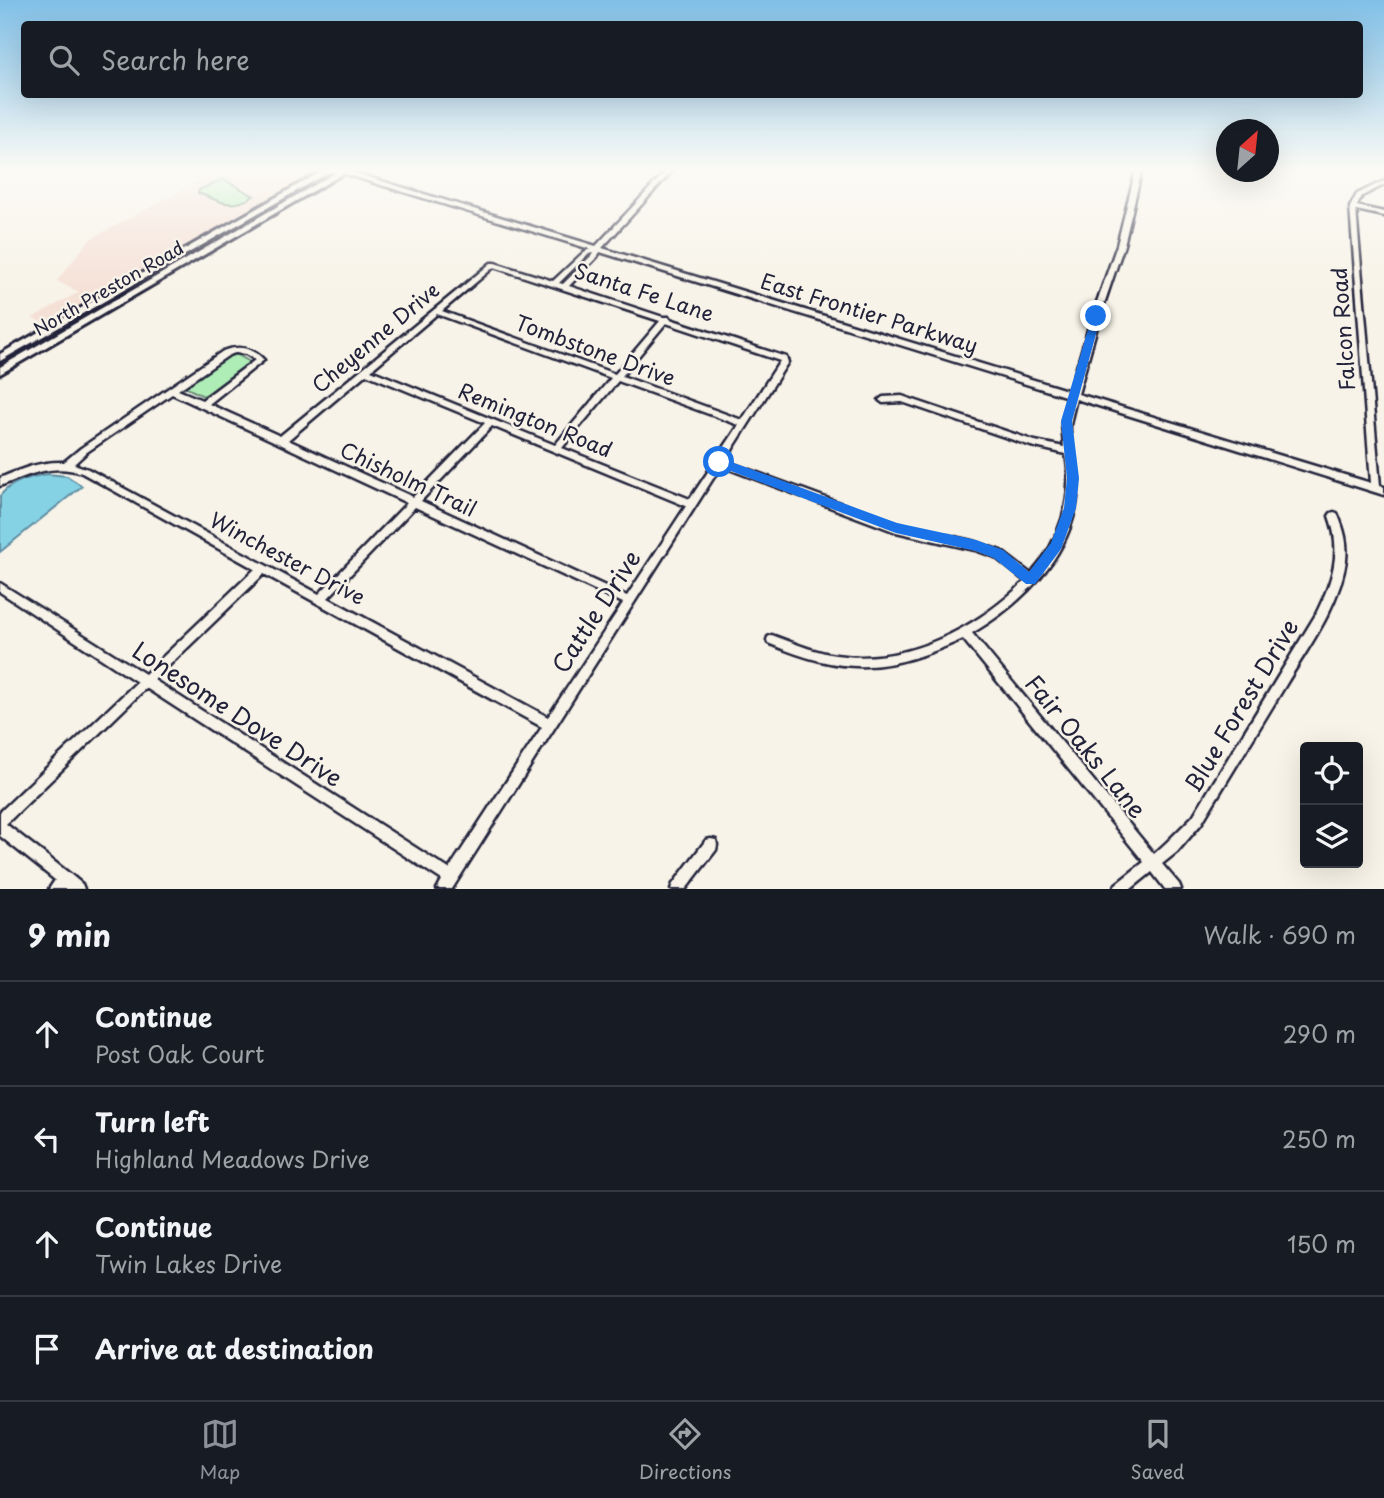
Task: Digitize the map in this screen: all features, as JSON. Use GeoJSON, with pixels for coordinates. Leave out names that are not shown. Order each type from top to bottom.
{"type":"FeatureCollection","features":[{"type":"Feature","properties":{"kind":"main road","name":"North Preston Road"},"geometry":{"type":"LineString","coordinates":[[0,371],[260,210]]}},
{"type":"Feature","properties":{"kind":"main road","name":"North Preston Road"},"geometry":{"type":"LineString","coordinates":[[0,358],[271,210]]}},
{"type":"Feature","properties":{"kind":"street","name":"East Frontier Parkway"},"geometry":{"type":"LineString","coordinates":[[476,210],[1380,490]]}},
{"type":"Feature","properties":{"kind":"street"},"geometry":{"type":"LineString","coordinates":[[555,283],[586,253],[598,248],[633,210]]}},
{"type":"Feature","properties":{"kind":"street"},"geometry":{"type":"LineString","coordinates":[[772,640],[799,652],[828,659],[866,662],[900,659],[964,632],[1001,609],[1031,580],[1050,556],[1065,529],[1073,487],[1066,421],[1096,316],[1117,258],[1129,210]]}},
{"type":"Feature","properties":{"kind":"street","name":"Falcon Road"},"geometry":{"type":"LineString","coordinates":[[1353,210],[1380,490]]}},
{"type":"Feature","properties":{"kind":"street"},"geometry":{"type":"LineString","coordinates":[[565,286],[596,256],[598,248]]}},
{"type":"Feature","properties":{"kind":"street","name":"Santa Fe Lane"},"geometry":{"type":"LineString","coordinates":[[494,264],[783,359]]}},
{"type":"Feature","properties":{"kind":"street","name":"Cheyenne Drive"},"geometry":{"type":"LineString","coordinates":[[282,440],[494,264]]}},
{"type":"Feature","properties":{"kind":"street","name":"Tombstone Drive"},"geometry":{"type":"LineString","coordinates":[[435,311],[744,424]]}},
{"type":"Feature","properties":{"kind":"street"},"geometry":{"type":"LineString","coordinates":[[556,449],[666,319]]}},
{"type":"Feature","properties":{"kind":"street"},"geometry":{"type":"LineString","coordinates":[[67,465],[84,450],[236,348],[260,360],[203,404]]}},
{"type":"Feature","properties":{"kind":"street","name":"Cattle Drive"},"geometry":{"type":"LineString","coordinates":[[444,889],[784,362],[783,359]]}},
{"type":"Feature","properties":{"kind":"street","name":"Remington Road"},"geometry":{"type":"LineString","coordinates":[[365,371],[692,504]]}},
{"type":"Feature","properties":{"kind":"street","name":"Chisholm Trail"},"geometry":{"type":"LineString","coordinates":[[172,390],[628,601]]}},
{"type":"Feature","properties":{"kind":"street"},"geometry":{"type":"LineString","coordinates":[[883,400],[901,399],[1034,444],[1070,452]]}},
{"type":"Feature","properties":{"kind":"street"},"geometry":{"type":"LineString","coordinates":[[320,600],[491,422]]}},
{"type":"Feature","properties":{"kind":"street"},"geometry":{"type":"LineString","coordinates":[[719,462],[896,528],[976,546],[998,554],[1031,580]]}},
{"type":"Feature","properties":{"kind":"street","name":"Winchester Drive"},"geometry":{"type":"LineString","coordinates":[[0,482],[37,467],[67,465],[85,471],[549,724]]}},
{"type":"Feature","properties":{"kind":"street","name":"Blue Forest Drive"},"geometry":{"type":"LineString","coordinates":[[1121,889],[1172,847],[1197,820],[1328,603],[1340,554],[1341,532],[1334,516]]}},
{"type":"Feature","properties":{"kind":"street"},"geometry":{"type":"LineString","coordinates":[[0,821],[262,569]]}},
{"type":"Feature","properties":{"kind":"street","name":"Lonesome Dove Drive"},"geometry":{"type":"LineString","coordinates":[[0,587],[451,878]]}},
{"type":"Feature","properties":{"kind":"street","name":"Fair Oaks Lane"},"geometry":{"type":"LineString","coordinates":[[964,632],[1174,889]]}},
{"type":"Feature","properties":{"kind":"street"},"geometry":{"type":"LineString","coordinates":[[0,828],[60,884],[77,889]]}},
{"type":"Feature","properties":{"kind":"street"},"geometry":{"type":"LineString","coordinates":[[678,889],[711,845]]}},
{"type":"Feature","properties":{"kind":"shaded area"},"geometry":{"type":"Polygon","coordinates":[[[144,210],[250,210],[52,326],[32,318],[79,292],[57,281],[89,240],[144,210]]]}},
{"type":"Feature","properties":{"kind":"green space"},"geometry":{"type":"Polygon","coordinates":[[[232,354],[250,362],[203,396],[187,388],[186,386],[232,354]]]}},
{"type":"Feature","properties":{"kind":"water"},"geometry":{"type":"Polygon","coordinates":[[[47,474],[67,476],[82,486],[0,552],[0,496],[15,484],[47,474]]]}},
{"type":"Feature","properties":{"kind":"route"},"geometry":{"type":"LineString","coordinates":[[719,462],[896,528],[976,546],[998,554],[1031,580],[1050,556],[1065,529],[1073,487],[1066,421],[1096,316]]}}]}
